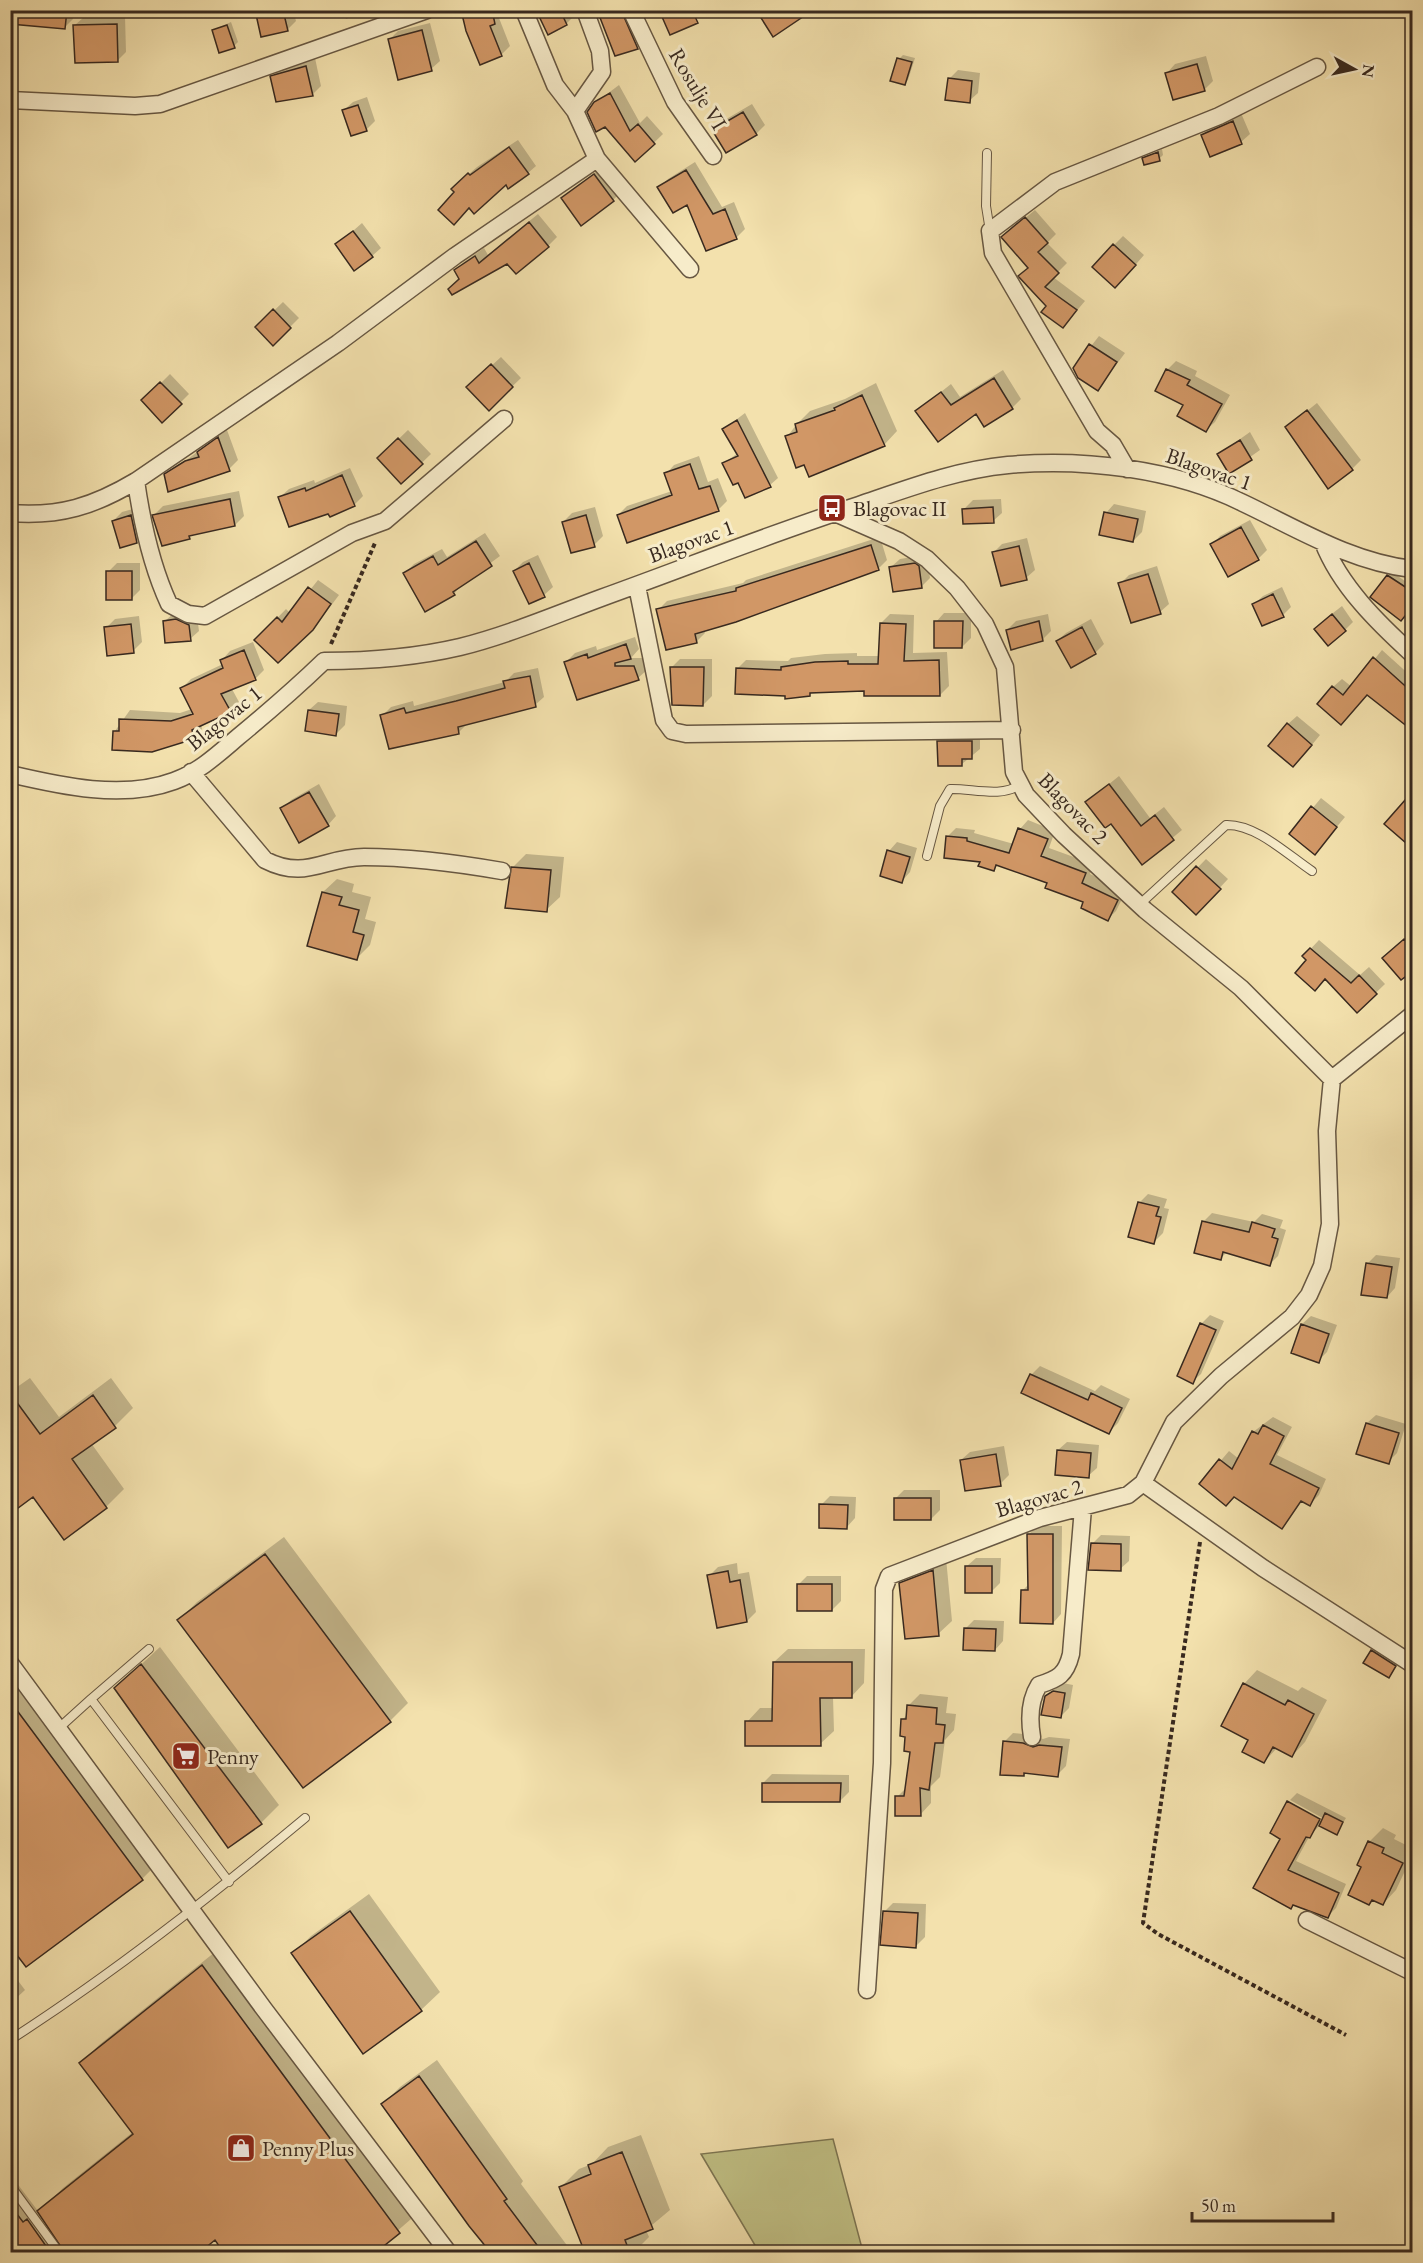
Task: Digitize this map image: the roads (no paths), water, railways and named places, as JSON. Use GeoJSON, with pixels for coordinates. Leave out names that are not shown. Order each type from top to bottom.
{"type":"FeatureCollection","features":[{"type":"Feature","properties":{"kind":"street"},"geometry":{"type":"LineString","coordinates":[[10,100],[135,106],[160,104],[428,10]]}},
{"type":"Feature","properties":{"kind":"street"},"geometry":{"type":"LineString","coordinates":[[525,10],[555,85],[575,111],[597,159],[690,269]]}},
{"type":"Feature","properties":{"kind":"street"},"geometry":{"type":"LineString","coordinates":[[575,111],[602,72],[600,51],[585,10]]}},
{"type":"Feature","properties":{"kind":"street","name":"Rosulje VI"},"geometry":{"type":"LineString","coordinates":[[631,10],[675,102],[713,156]]}},
{"type":"Feature","properties":{"kind":"street"},"geometry":{"type":"LineString","coordinates":[[1127,468],[1113,445],[1098,431],[993,253],[990,231],[1054,182],[1219,116],[1317,67]]}},
{"type":"Feature","properties":{"kind":"street"},"geometry":{"type":"LineString","coordinates":[[10,513],[72,511],[108,498],[338,343],[455,256],[597,159]]}},
{"type":"Feature","properties":{"kind":"street"},"geometry":{"type":"LineString","coordinates":[[136,481],[140,511],[169,604],[188,614],[206,616],[352,533],[385,521],[504,419]]}},
{"type":"Feature","properties":{"kind":"street","name":"Blagovac 1"},"geometry":{"type":"LineString","coordinates":[[10,774],[65,786],[112,789],[150,786],[174,781],[201,768],[290,694],[324,661],[354,661],[460,647],[835,513],[961,471],[1011,465],[1127,468],[1174,476],[1241,501],[1323,542],[1362,558],[1393,567],[1413,569]]}},
{"type":"Feature","properties":{"kind":"street","name":"Blagovac 2"},"geometry":{"type":"LineString","coordinates":[[835,513],[899,541],[927,559],[957,588],[985,624],[1005,667],[1014,772],[1019,785],[1064,835],[1139,905],[1241,988],[1332,1078]]}},
{"type":"Feature","properties":{"kind":"street"},"geometry":{"type":"LineString","coordinates":[[1323,542],[1332,565],[1343,580],[1387,631],[1413,654]]}},
{"type":"Feature","properties":{"kind":"street"},"geometry":{"type":"LineString","coordinates":[[637,585],[664,720],[672,731],[686,734],[1012,730]]}},
{"type":"Feature","properties":{"kind":"street"},"geometry":{"type":"LineString","coordinates":[[191,772],[265,860],[278,867],[304,870],[360,856],[419,859],[502,871]]}},
{"type":"Feature","properties":{"kind":"street"},"geometry":{"type":"LineString","coordinates":[[1413,1015],[1332,1078],[1327,1131],[1330,1224],[1322,1266],[1309,1295],[1292,1317],[1221,1376],[1174,1422],[1143,1483],[1263,1568],[1413,1664]]}},
{"type":"Feature","properties":{"kind":"street","name":"Blagovac 2"},"geometry":{"type":"LineString","coordinates":[[867,1990],[882,1763],[884,1599],[889,1576],[1040,1518],[1128,1495],[1143,1483]]}},
{"type":"Feature","properties":{"kind":"street"},"geometry":{"type":"LineString","coordinates":[[1032,1737],[1033,1694],[1039,1685],[1058,1678],[1065,1672],[1071,1654],[1083,1508]]}},
{"type":"Feature","properties":{"kind":"street"},"geometry":{"type":"LineString","coordinates":[[10,1663],[448,2253]]}},
{"type":"Feature","properties":{"kind":"street"},"geometry":{"type":"LineString","coordinates":[[1307,1920],[1413,1972]]}},
{"type":"Feature","properties":{"kind":"lane"},"geometry":{"type":"LineString","coordinates":[[987,153],[986,206],[990,231]]}},
{"type":"Feature","properties":{"kind":"lane"},"geometry":{"type":"LineString","coordinates":[[927,856],[940,806],[950,789],[998,791],[1013,790],[1019,785]]}},
{"type":"Feature","properties":{"kind":"lane"},"geometry":{"type":"LineString","coordinates":[[1139,905],[1226,825],[1238,825],[1258,835],[1312,871]]}},
{"type":"Feature","properties":{"kind":"lane"},"geometry":{"type":"LineString","coordinates":[[59,1728],[149,1649]]}},
{"type":"Feature","properties":{"kind":"lane"},"geometry":{"type":"LineString","coordinates":[[91,1699],[229,1882]]}},
{"type":"Feature","properties":{"kind":"lane"},"geometry":{"type":"LineString","coordinates":[[10,2040],[86,1991],[193,1911],[305,1818]]}},
{"type":"Feature","properties":{"kind":"lane"},"geometry":{"type":"LineString","coordinates":[[10,2185],[59,2253]]}},
{"type":"Feature","properties":{"kind":"place","name":"Blagovac II"},"geometry":{"type":"Point","coordinates":[832,508]}},
{"type":"Feature","properties":{"kind":"place","name":"Penny"},"geometry":{"type":"Point","coordinates":[186,1756]}},
{"type":"Feature","properties":{"kind":"place","name":"Penny Plus"},"geometry":{"type":"Point","coordinates":[241,2148]}}]}
